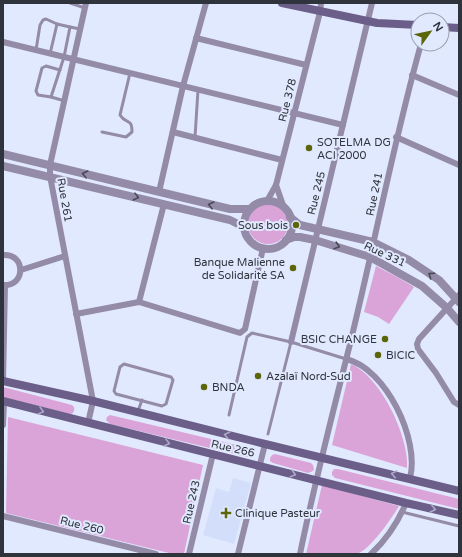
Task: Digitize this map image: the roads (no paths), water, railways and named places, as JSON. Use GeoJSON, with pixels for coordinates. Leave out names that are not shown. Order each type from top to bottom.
{"type":"FeatureCollection","features":[{"type":"Feature","properties":{"kind":"main road"},"geometry":{"type":"LineString","coordinates":[[282,3],[321,7]]}},
{"type":"Feature","properties":{"kind":"main road"},"geometry":{"type":"LineString","coordinates":[[306,3],[369,18],[410,20]]}},
{"type":"Feature","properties":{"kind":"main road"},"geometry":{"type":"LineString","coordinates":[[369,18],[377,23],[410,25]]}},
{"type":"Feature","properties":{"kind":"main road","name":"Rue 266"},"geometry":{"type":"LineString","coordinates":[[3,381],[93,401],[459,491]]}},
{"type":"Feature","properties":{"kind":"main road","name":"Rue 266"},"geometry":{"type":"LineString","coordinates":[[3,401],[406,503],[459,514]]}},
{"type":"Feature","properties":{"kind":"street"},"geometry":{"type":"LineString","coordinates":[[159,192],[183,86],[206,3]]}},
{"type":"Feature","properties":{"kind":"street","name":"Rue 245"},"geometry":{"type":"LineString","coordinates":[[291,342],[372,3]]}},
{"type":"Feature","properties":{"kind":"street","name":"Rue 261"},"geometry":{"type":"LineString","coordinates":[[85,5],[50,165],[50,176],[93,401]]}},
{"type":"Feature","properties":{"kind":"street","name":"Rue 378"},"geometry":{"type":"LineString","coordinates":[[268,201],[276,185],[321,7]]}},
{"type":"Feature","properties":{"kind":"street"},"geometry":{"type":"LineString","coordinates":[[196,38],[306,65]]}},
{"type":"Feature","properties":{"kind":"street"},"geometry":{"type":"LineString","coordinates":[[3,42],[343,125]]}},
{"type":"Feature","properties":{"kind":"street","name":"Rue 241"},"geometry":{"type":"LineString","coordinates":[[346,359],[396,137],[419,52]]}},
{"type":"Feature","properties":{"kind":"street"},"geometry":{"type":"LineString","coordinates":[[412,75],[459,95]]}},
{"type":"Feature","properties":{"kind":"street"},"geometry":{"type":"LineString","coordinates":[[173,132],[282,160]]}},
{"type":"Feature","properties":{"kind":"street"},"geometry":{"type":"LineString","coordinates":[[396,137],[459,165]]}},
{"type":"Feature","properties":{"kind":"street"},"geometry":{"type":"LineString","coordinates":[[3,154],[230,209],[250,209]]}},
{"type":"Feature","properties":{"kind":"street"},"geometry":{"type":"LineString","coordinates":[[3,166],[230,220],[244,227]]}},
{"type":"Feature","properties":{"kind":"street"},"geometry":{"type":"LineString","coordinates":[[276,185],[284,208]]}},
{"type":"Feature","properties":{"kind":"street"},"geometry":{"type":"LineString","coordinates":[[268,201],[280,204],[284,208],[290,217],[291,229],[286,240],[276,248],[263,248],[256,246],[250,241],[244,227],[246,214],[250,209],[261,202],[268,201]]}},
{"type":"Feature","properties":{"kind":"street"},"geometry":{"type":"LineString","coordinates":[[139,302],[164,204]]}},
{"type":"Feature","properties":{"kind":"street","name":"Rue 331"},"geometry":{"type":"LineString","coordinates":[[290,217],[300,224],[373,242],[415,264],[438,280],[458,298]]}},
{"type":"Feature","properties":{"kind":"street","name":"Rue 331"},"geometry":{"type":"LineString","coordinates":[[286,240],[294,237],[300,237],[370,256],[422,286],[447,308],[459,322]]}},
{"type":"Feature","properties":{"kind":"street"},"geometry":{"type":"LineString","coordinates":[[76,314],[139,302],[240,333],[245,329],[263,248]]}},
{"type":"Feature","properties":{"kind":"street"},"geometry":{"type":"LineString","coordinates":[[3,255],[16,258],[20,264],[21,270],[20,276],[16,280],[9,285],[4,285],[3,381]]}},
{"type":"Feature","properties":{"kind":"street"},"geometry":{"type":"LineString","coordinates":[[21,270],[65,256]]}},
{"type":"Feature","properties":{"kind":"street"},"geometry":{"type":"LineString","coordinates":[[458,298],[419,339],[417,344],[418,349],[436,373],[454,402],[459,405]]}},
{"type":"Feature","properties":{"kind":"street"},"geometry":{"type":"LineString","coordinates":[[300,554],[311,499],[317,480],[346,359],[352,360],[371,372],[387,392],[398,410],[410,444],[412,472],[410,478]]}},
{"type":"Feature","properties":{"kind":"street"},"geometry":{"type":"LineString","coordinates":[[3,401],[3,425]]}},
{"type":"Feature","properties":{"kind":"street"},"geometry":{"type":"LineString","coordinates":[[88,423],[93,401]]}},
{"type":"Feature","properties":{"kind":"street"},"geometry":{"type":"LineString","coordinates":[[238,554],[265,444]]}},
{"type":"Feature","properties":{"kind":"street","name":"Rue 243"},"geometry":{"type":"LineString","coordinates":[[189,554],[213,454]]}},
{"type":"Feature","properties":{"kind":"street"},"geometry":{"type":"LineString","coordinates":[[370,554],[383,542],[406,503]]}},
{"type":"Feature","properties":{"kind":"street","name":"Rue 260"},"geometry":{"type":"LineString","coordinates":[[3,516],[156,554]]}},
{"type":"Feature","properties":{"kind":"lane"},"geometry":{"type":"LineString","coordinates":[[70,3],[85,5]]}},
{"type":"Feature","properties":{"kind":"lane"},"geometry":{"type":"LineString","coordinates":[[36,50],[40,25],[43,20],[46,19],[57,24],[80,29]]}},
{"type":"Feature","properties":{"kind":"lane"},"geometry":{"type":"LineString","coordinates":[[50,54],[57,24]]}},
{"type":"Feature","properties":{"kind":"lane"},"geometry":{"type":"LineString","coordinates":[[51,97],[64,57],[70,27]]}},
{"type":"Feature","properties":{"kind":"lane"},"geometry":{"type":"LineString","coordinates":[[60,70],[46,66],[42,68],[36,91],[38,95],[64,101]]}},
{"type":"Feature","properties":{"kind":"lane"},"geometry":{"type":"LineString","coordinates":[[102,132],[126,137],[132,132],[132,125],[130,122],[122,118],[120,115],[130,73]]}},
{"type":"Feature","properties":{"kind":"lane"},"geometry":{"type":"LineString","coordinates":[[195,137],[198,90]]}},
{"type":"Feature","properties":{"kind":"lane"},"geometry":{"type":"LineString","coordinates":[[229,415],[247,337],[249,334],[252,333],[291,342],[346,359]]}},
{"type":"Feature","properties":{"kind":"lane"},"geometry":{"type":"LineString","coordinates":[[268,434],[291,342]]}},
{"type":"Feature","properties":{"kind":"lane"},"geometry":{"type":"LineString","coordinates":[[122,364],[171,377],[173,380],[171,391],[165,405],[162,406],[142,400],[116,394],[114,391],[122,364]]}},
{"type":"Feature","properties":{"kind":"lane"},"geometry":{"type":"LineString","coordinates":[[138,412],[142,400]]}},
{"type":"Feature","properties":{"kind":"lane"},"geometry":{"type":"LineString","coordinates":[[402,512],[459,526]]}},
{"type":"Feature","properties":{"kind":"place","name":"SOTELMA DG ACI 2000"},"geometry":{"type":"Point","coordinates":[309,148]}},
{"type":"Feature","properties":{"kind":"place","name":"Sous bois"},"geometry":{"type":"Point","coordinates":[296,225]}},
{"type":"Feature","properties":{"kind":"place","name":"Banque Malienne de Solidarité SA"},"geometry":{"type":"Point","coordinates":[293,268]}},
{"type":"Feature","properties":{"kind":"place","name":"BSIC CHANGE"},"geometry":{"type":"Point","coordinates":[385,339]}},
{"type":"Feature","properties":{"kind":"place","name":"BICIC"},"geometry":{"type":"Point","coordinates":[378,355]}},
{"type":"Feature","properties":{"kind":"place","name":"Azalaï Nord-Sud"},"geometry":{"type":"Point","coordinates":[258,376]}},
{"type":"Feature","properties":{"kind":"place","name":"BNDA"},"geometry":{"type":"Point","coordinates":[204,387]}},
{"type":"Feature","properties":{"kind":"place","name":"Clinique Pasteur"},"geometry":{"type":"Point","coordinates":[226,513]}}]}
